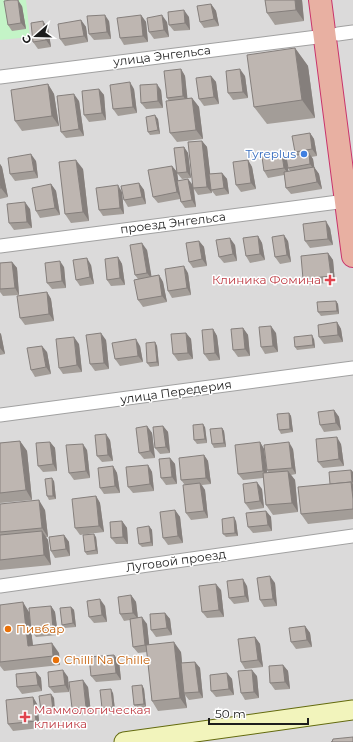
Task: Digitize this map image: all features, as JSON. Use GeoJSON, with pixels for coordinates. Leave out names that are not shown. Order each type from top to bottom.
{"type":"FeatureCollection","features":[{"type":"Feature","properties":{"kind":"highway"},"geometry":{"type":"LineString","coordinates":[[320,0],[339,34],[346,201],[353,256]]}},
{"type":"Feature","properties":{"kind":"highway"},"geometry":{"type":"LineString","coordinates":[[333,0],[339,34],[353,150]]}},
{"type":"Feature","properties":{"kind":"main road"},"geometry":{"type":"LineString","coordinates":[[124,742],[353,710]]}},
{"type":"Feature","properties":{"kind":"street","name":"улица Энгельса"},"geometry":{"type":"LineString","coordinates":[[0,77],[339,34]]}},
{"type":"Feature","properties":{"kind":"street","name":"проезд Энгельса"},"geometry":{"type":"LineString","coordinates":[[0,246],[346,201]]}},
{"type":"Feature","properties":{"kind":"street","name":"улица Передерия"},"geometry":{"type":"LineString","coordinates":[[0,415],[353,368]]}},
{"type":"Feature","properties":{"kind":"street","name":"Луговой проезд"},"geometry":{"type":"LineString","coordinates":[[0,586],[353,536]]}},
{"type":"Feature","properties":{"kind":"shaded area"},"geometry":{"type":"Polygon","coordinates":[[[0,0],[353,0],[353,742],[0,742],[0,0]]]}},
{"type":"Feature","properties":{"kind":"green space"},"geometry":{"type":"Polygon","coordinates":[[[0,0],[26,0],[30,37],[0,40],[0,0]]]}},
{"type":"Feature","properties":{"kind":"building"},"geometry":{"type":"Polygon","coordinates":[[[18,0],[21,23],[8,25],[4,1],[18,0]]]}},
{"type":"Feature","properties":{"kind":"building"},"geometry":{"type":"Polygon","coordinates":[[[265,0],[295,0],[296,10],[267,13],[265,0]]]}},
{"type":"Feature","properties":{"kind":"building"},"geometry":{"type":"Polygon","coordinates":[[[211,4],[214,19],[200,22],[197,6],[211,4]]]}},
{"type":"Feature","properties":{"kind":"building"},"geometry":{"type":"Polygon","coordinates":[[[184,10],[185,23],[169,25],[168,12],[184,10]]]}},
{"type":"Feature","properties":{"kind":"building"},"geometry":{"type":"Polygon","coordinates":[[[105,15],[107,32],[89,34],[87,16],[105,15]]]}},
{"type":"Feature","properties":{"kind":"building"},"geometry":{"type":"Polygon","coordinates":[[[141,15],[143,36],[120,38],[117,18],[141,15]]]}},
{"type":"Feature","properties":{"kind":"building"},"geometry":{"type":"Polygon","coordinates":[[[162,15],[164,30],[149,32],[147,18],[162,15]]]}},
{"type":"Feature","properties":{"kind":"building"},"geometry":{"type":"Polygon","coordinates":[[[81,20],[84,36],[60,39],[58,24],[81,20]]]}},
{"type":"Feature","properties":{"kind":"building"},"geometry":{"type":"Polygon","coordinates":[[[43,21],[46,40],[33,42],[31,23],[43,21]]]}},
{"type":"Feature","properties":{"kind":"building"},"geometry":{"type":"Polygon","coordinates":[[[295,48],[302,100],[254,107],[247,55],[295,48]]]}},
{"type":"Feature","properties":{"kind":"building"},"geometry":{"type":"Polygon","coordinates":[[[181,69],[183,96],[167,98],[164,71],[181,69]]]}},
{"type":"Feature","properties":{"kind":"building"},"geometry":{"type":"Polygon","coordinates":[[[240,69],[243,92],[228,93],[226,71],[240,69]]]}},
{"type":"Feature","properties":{"kind":"building"},"geometry":{"type":"Polygon","coordinates":[[[211,76],[214,97],[199,99],[196,78],[211,76]]]}},
{"type":"Feature","properties":{"kind":"building"},"geometry":{"type":"Polygon","coordinates":[[[130,82],[133,107],[113,109],[110,85],[130,82]]]}},
{"type":"Feature","properties":{"kind":"building"},"geometry":{"type":"Polygon","coordinates":[[[48,84],[52,116],[15,121],[11,90],[48,84]]]}},
{"type":"Feature","properties":{"kind":"building"},"geometry":{"type":"Polygon","coordinates":[[[157,84],[158,101],[141,103],[140,85],[157,84]]]}},
{"type":"Feature","properties":{"kind":"building"},"geometry":{"type":"Polygon","coordinates":[[[99,89],[102,113],[84,115],[82,91],[99,89]]]}},
{"type":"Feature","properties":{"kind":"building"},"geometry":{"type":"Polygon","coordinates":[[[74,94],[79,129],[61,132],[57,96],[74,94]]]}},
{"type":"Feature","properties":{"kind":"building"},"geometry":{"type":"Polygon","coordinates":[[[192,98],[196,130],[170,133],[166,101],[192,98]]]}},
{"type":"Feature","properties":{"kind":"building"},"geometry":{"type":"Polygon","coordinates":[[[155,115],[158,130],[148,132],[146,117],[155,115]]]}},
{"type":"Feature","properties":{"kind":"building"},"geometry":{"type":"Polygon","coordinates":[[[310,133],[312,149],[295,152],[292,136],[310,133]]]}},
{"type":"Feature","properties":{"kind":"building"},"geometry":{"type":"Polygon","coordinates":[[[202,141],[207,187],[193,188],[188,142],[202,141]]]}},
{"type":"Feature","properties":{"kind":"building"},"geometry":{"type":"Polygon","coordinates":[[[184,147],[187,172],[177,173],[174,148],[184,147]]]}},
{"type":"Feature","properties":{"kind":"building"},"geometry":{"type":"Polygon","coordinates":[[[309,153],[310,164],[288,168],[286,157],[309,153]]]}},
{"type":"Feature","properties":{"kind":"building"},"geometry":{"type":"Polygon","coordinates":[[[31,154],[34,171],[10,174],[8,158],[31,154]]]}},
{"type":"Feature","properties":{"kind":"building"},"geometry":{"type":"Polygon","coordinates":[[[282,155],[284,168],[264,171],[262,157],[282,155]]]}},
{"type":"Feature","properties":{"kind":"building"},"geometry":{"type":"Polygon","coordinates":[[[76,160],[83,212],[65,214],[59,162],[76,160]]]}},
{"type":"Feature","properties":{"kind":"building"},"geometry":{"type":"Polygon","coordinates":[[[248,160],[251,183],[236,185],[233,162],[248,160]]]}},
{"type":"Feature","properties":{"kind":"building"},"geometry":{"type":"Polygon","coordinates":[[[172,166],[177,192],[153,197],[148,170],[172,166]]]}},
{"type":"Feature","properties":{"kind":"building"},"geometry":{"type":"Polygon","coordinates":[[[314,167],[317,182],[286,188],[284,172],[314,167]]]}},
{"type":"Feature","properties":{"kind":"building"},"geometry":{"type":"Polygon","coordinates":[[[222,173],[224,188],[211,190],[209,174],[222,173]]]}},
{"type":"Feature","properties":{"kind":"building"},"geometry":{"type":"Polygon","coordinates":[[[188,179],[192,200],[181,202],[177,181],[188,179]]]}},
{"type":"Feature","properties":{"kind":"building"},"geometry":{"type":"Polygon","coordinates":[[[139,183],[142,197],[124,200],[121,186],[139,183]]]}},
{"type":"Feature","properties":{"kind":"building"},"geometry":{"type":"Polygon","coordinates":[[[51,184],[55,208],[36,211],[32,188],[51,184]]]}},
{"type":"Feature","properties":{"kind":"building"},"geometry":{"type":"Polygon","coordinates":[[[118,185],[120,208],[99,210],[96,188],[118,185]]]}},
{"type":"Feature","properties":{"kind":"building"},"geometry":{"type":"Polygon","coordinates":[[[25,202],[27,222],[9,223],[7,204],[25,202]]]}},
{"type":"Feature","properties":{"kind":"building"},"geometry":{"type":"Polygon","coordinates":[[[326,221],[328,239],[305,241],[303,224],[326,221]]]}},
{"type":"Feature","properties":{"kind":"building"},"geometry":{"type":"Polygon","coordinates":[[[284,235],[287,255],[275,257],[272,237],[284,235]]]}},
{"type":"Feature","properties":{"kind":"building"},"geometry":{"type":"Polygon","coordinates":[[[258,236],[260,254],[246,256],[243,238],[258,236]]]}},
{"type":"Feature","properties":{"kind":"building"},"geometry":{"type":"Polygon","coordinates":[[[230,238],[233,254],[219,257],[216,240],[230,238]]]}},
{"type":"Feature","properties":{"kind":"building"},"geometry":{"type":"Polygon","coordinates":[[[199,241],[202,259],[189,262],[186,243],[199,241]]]}},
{"type":"Feature","properties":{"kind":"building"},"geometry":{"type":"Polygon","coordinates":[[[142,243],[147,273],[135,275],[130,245],[142,243]]]}},
{"type":"Feature","properties":{"kind":"building"},"geometry":{"type":"Polygon","coordinates":[[[328,253],[331,276],[303,279],[301,256],[328,253]]]}},
{"type":"Feature","properties":{"kind":"building"},"geometry":{"type":"Polygon","coordinates":[[[118,257],[120,278],[107,280],[105,259],[118,257]]]}},
{"type":"Feature","properties":{"kind":"building"},"geometry":{"type":"Polygon","coordinates":[[[87,258],[90,277],[76,280],[73,260],[87,258]]]}},
{"type":"Feature","properties":{"kind":"building"},"geometry":{"type":"Polygon","coordinates":[[[60,261],[62,281],[47,283],[45,263],[60,261]]]}},
{"type":"Feature","properties":{"kind":"building"},"geometry":{"type":"Polygon","coordinates":[[[12,262],[15,288],[0,289],[0,263],[12,262]]]}},
{"type":"Feature","properties":{"kind":"building"},"geometry":{"type":"Polygon","coordinates":[[[184,266],[187,288],[168,291],[165,269],[184,266]]]}},
{"type":"Feature","properties":{"kind":"building"},"geometry":{"type":"Polygon","coordinates":[[[159,275],[162,296],[138,300],[134,280],[159,275]]]}},
{"type":"Feature","properties":{"kind":"building"},"geometry":{"type":"Polygon","coordinates":[[[47,292],[49,314],[20,318],[17,296],[47,292]]]}},
{"type":"Feature","properties":{"kind":"building"},"geometry":{"type":"Polygon","coordinates":[[[336,301],[337,311],[318,312],[317,302],[336,301]]]}},
{"type":"Feature","properties":{"kind":"building"},"geometry":{"type":"Polygon","coordinates":[[[337,322],[338,335],[319,337],[318,325],[337,322]]]}},
{"type":"Feature","properties":{"kind":"building"},"geometry":{"type":"Polygon","coordinates":[[[271,326],[273,346],[261,347],[259,327],[271,326]]]}},
{"type":"Feature","properties":{"kind":"building"},"geometry":{"type":"Polygon","coordinates":[[[243,328],[245,349],[233,350],[231,329],[243,328]]]}},
{"type":"Feature","properties":{"kind":"building"},"geometry":{"type":"Polygon","coordinates":[[[213,329],[215,353],[204,354],[202,330],[213,329]]]}},
{"type":"Feature","properties":{"kind":"building"},"geometry":{"type":"Polygon","coordinates":[[[101,333],[104,363],[90,364],[86,335],[101,333]]]}},
{"type":"Feature","properties":{"kind":"building"},"geometry":{"type":"Polygon","coordinates":[[[186,333],[188,353],[173,354],[171,334],[186,333]]]}},
{"type":"Feature","properties":{"kind":"building"},"geometry":{"type":"Polygon","coordinates":[[[312,335],[313,345],[295,347],[294,337],[312,335]]]}},
{"type":"Feature","properties":{"kind":"building"},"geometry":{"type":"Polygon","coordinates":[[[74,337],[77,365],[59,368],[56,339],[74,337]]]}},
{"type":"Feature","properties":{"kind":"building"},"geometry":{"type":"Polygon","coordinates":[[[136,339],[138,356],[115,359],[112,343],[136,339]]]}},
{"type":"Feature","properties":{"kind":"building"},"geometry":{"type":"Polygon","coordinates":[[[155,342],[157,362],[147,363],[146,343],[155,342]]]}},
{"type":"Feature","properties":{"kind":"building"},"geometry":{"type":"Polygon","coordinates":[[[42,346],[46,367],[31,370],[27,348],[42,346]]]}},
{"type":"Feature","properties":{"kind":"building"},"geometry":{"type":"Polygon","coordinates":[[[334,410],[336,423],[320,425],[318,412],[334,410]]]}},
{"type":"Feature","properties":{"kind":"building"},"geometry":{"type":"Polygon","coordinates":[[[289,413],[290,429],[279,430],[277,414],[289,413]]]}},
{"type":"Feature","properties":{"kind":"building"},"geometry":{"type":"Polygon","coordinates":[[[203,424],[205,439],[194,440],[193,425],[203,424]]]}},
{"type":"Feature","properties":{"kind":"building"},"geometry":{"type":"Polygon","coordinates":[[[147,426],[150,451],[139,453],[136,428],[147,426]]]}},
{"type":"Feature","properties":{"kind":"building"},"geometry":{"type":"Polygon","coordinates":[[[163,426],[166,447],[155,448],[153,427],[163,426]]]}},
{"type":"Feature","properties":{"kind":"building"},"geometry":{"type":"Polygon","coordinates":[[[222,428],[224,443],[212,444],[210,429],[222,428]]]}},
{"type":"Feature","properties":{"kind":"building"},"geometry":{"type":"Polygon","coordinates":[[[106,434],[108,455],[97,456],[95,435],[106,434]]]}},
{"type":"Feature","properties":{"kind":"building"},"geometry":{"type":"Polygon","coordinates":[[[337,437],[339,459],[318,462],[316,439],[337,437]]]}},
{"type":"Feature","properties":{"kind":"building"},"geometry":{"type":"Polygon","coordinates":[[[20,441],[26,490],[0,493],[0,443],[20,441]]]}},
{"type":"Feature","properties":{"kind":"building"},"geometry":{"type":"Polygon","coordinates":[[[50,442],[53,464],[38,466],[36,443],[50,442]]]}},
{"type":"Feature","properties":{"kind":"building"},"geometry":{"type":"Polygon","coordinates":[[[260,442],[263,471],[238,474],[235,445],[260,442]]]}},
{"type":"Feature","properties":{"kind":"building"},"geometry":{"type":"Polygon","coordinates":[[[289,442],[292,468],[267,470],[264,445],[289,442]]]}},
{"type":"Feature","properties":{"kind":"building"},"geometry":{"type":"Polygon","coordinates":[[[83,444],[86,471],[69,473],[66,445],[83,444]]]}},
{"type":"Feature","properties":{"kind":"building"},"geometry":{"type":"Polygon","coordinates":[[[204,455],[206,478],[181,480],[179,458],[204,455]]]}},
{"type":"Feature","properties":{"kind":"building"},"geometry":{"type":"Polygon","coordinates":[[[170,458],[172,477],[161,478],[159,459],[170,458]]]}},
{"type":"Feature","properties":{"kind":"building"},"geometry":{"type":"Polygon","coordinates":[[[148,465],[150,484],[128,487],[126,467],[148,465]]]}},
{"type":"Feature","properties":{"kind":"building"},"geometry":{"type":"Polygon","coordinates":[[[113,466],[115,486],[100,488],[98,468],[113,466]]]}},
{"type":"Feature","properties":{"kind":"building"},"geometry":{"type":"Polygon","coordinates":[[[351,470],[352,482],[330,484],[329,472],[351,470]]]}},
{"type":"Feature","properties":{"kind":"building"},"geometry":{"type":"Polygon","coordinates":[[[288,471],[292,503],[266,505],[263,473],[288,471]]]}},
{"type":"Feature","properties":{"kind":"building"},"geometry":{"type":"Polygon","coordinates":[[[52,478],[53,496],[47,496],[45,479],[52,478]]]}},
{"type":"Feature","properties":{"kind":"building"},"geometry":{"type":"Polygon","coordinates":[[[257,482],[260,501],[245,503],[243,484],[257,482]]]}},
{"type":"Feature","properties":{"kind":"building"},"geometry":{"type":"Polygon","coordinates":[[[351,482],[353,509],[301,514],[298,487],[351,482]]]}},
{"type":"Feature","properties":{"kind":"building"},"geometry":{"type":"Polygon","coordinates":[[[200,483],[204,511],[186,513],[183,485],[200,483]]]}},
{"type":"Feature","properties":{"kind":"building"},"geometry":{"type":"Polygon","coordinates":[[[96,496],[99,526],[75,528],[72,499],[96,496]]]}},
{"type":"Feature","properties":{"kind":"building"},"geometry":{"type":"Polygon","coordinates":[[[39,500],[42,528],[0,532],[0,504],[39,500]]]}},
{"type":"Feature","properties":{"kind":"building"},"geometry":{"type":"Polygon","coordinates":[[[175,510],[178,536],[163,538],[160,512],[175,510]]]}},
{"type":"Feature","properties":{"kind":"building"},"geometry":{"type":"Polygon","coordinates":[[[266,511],[268,525],[248,527],[246,513],[266,511]]]}},
{"type":"Feature","properties":{"kind":"building"},"geometry":{"type":"Polygon","coordinates":[[[234,517],[235,533],[223,534],[222,519],[234,517]]]}},
{"type":"Feature","properties":{"kind":"building"},"geometry":{"type":"Polygon","coordinates":[[[122,521],[123,537],[111,538],[110,522],[122,521]]]}},
{"type":"Feature","properties":{"kind":"building"},"geometry":{"type":"Polygon","coordinates":[[[149,526],[151,542],[139,544],[137,528],[149,526]]]}},
{"type":"Feature","properties":{"kind":"building"},"geometry":{"type":"Polygon","coordinates":[[[42,531],[44,555],[0,560],[0,535],[42,531]]]}},
{"type":"Feature","properties":{"kind":"building"},"geometry":{"type":"Polygon","coordinates":[[[94,534],[96,550],[85,552],[83,535],[94,534]]]}},
{"type":"Feature","properties":{"kind":"building"},"geometry":{"type":"Polygon","coordinates":[[[64,535],[66,549],[51,551],[49,537],[64,535]]]}},
{"type":"Feature","properties":{"kind":"building"},"geometry":{"type":"Polygon","coordinates":[[[270,576],[273,599],[260,600],[257,578],[270,576]]]}},
{"type":"Feature","properties":{"kind":"building"},"geometry":{"type":"Polygon","coordinates":[[[243,579],[245,596],[229,598],[227,581],[243,579]]]}},
{"type":"Feature","properties":{"kind":"building"},"geometry":{"type":"Polygon","coordinates":[[[216,584],[219,610],[202,612],[199,586],[216,584]]]}},
{"type":"Feature","properties":{"kind":"building"},"geometry":{"type":"Polygon","coordinates":[[[131,595],[133,613],[120,614],[118,597],[131,595]]]}},
{"type":"Feature","properties":{"kind":"building"},"geometry":{"type":"Polygon","coordinates":[[[100,599],[102,615],[89,617],[87,601],[100,599]]]}},
{"type":"Feature","properties":{"kind":"building"},"geometry":{"type":"Polygon","coordinates":[[[23,602],[28,646],[52,643],[53,656],[0,662],[0,605],[23,602]]]}},
{"type":"Feature","properties":{"kind":"building"},"geometry":{"type":"Polygon","coordinates":[[[51,606],[53,628],[31,631],[29,608],[51,606]]]}},
{"type":"Feature","properties":{"kind":"building"},"geometry":{"type":"Polygon","coordinates":[[[71,607],[73,623],[62,625],[60,608],[71,607]]]}},
{"type":"Feature","properties":{"kind":"building"},"geometry":{"type":"Polygon","coordinates":[[[165,613],[167,628],[151,630],[150,614],[165,613]]]}},
{"type":"Feature","properties":{"kind":"building"},"geometry":{"type":"Polygon","coordinates":[[[142,617],[145,645],[133,647],[130,619],[142,617]]]}},
{"type":"Feature","properties":{"kind":"building"},"geometry":{"type":"Polygon","coordinates":[[[305,626],[307,640],[291,642],[289,628],[305,626]]]}},
{"type":"Feature","properties":{"kind":"building"},"geometry":{"type":"Polygon","coordinates":[[[255,637],[258,660],[241,662],[238,639],[255,637]]]}},
{"type":"Feature","properties":{"kind":"building"},"geometry":{"type":"Polygon","coordinates":[[[174,642],[180,698],[152,701],[146,645],[174,642]]]}},
{"type":"Feature","properties":{"kind":"building"},"geometry":{"type":"Polygon","coordinates":[[[114,655],[116,673],[91,676],[89,657],[114,655]]]}},
{"type":"Feature","properties":{"kind":"building"},"geometry":{"type":"Polygon","coordinates":[[[195,662],[199,692],[184,693],[181,663],[195,662]]]}},
{"type":"Feature","properties":{"kind":"building"},"geometry":{"type":"Polygon","coordinates":[[[283,665],[285,682],[270,683],[269,666],[283,665]]]}},
{"type":"Feature","properties":{"kind":"building"},"geometry":{"type":"Polygon","coordinates":[[[63,670],[65,685],[49,687],[48,672],[63,670]]]}},
{"type":"Feature","properties":{"kind":"building"},"geometry":{"type":"Polygon","coordinates":[[[252,670],[254,692],[241,693],[238,671],[252,670]]]}},
{"type":"Feature","properties":{"kind":"building"},"geometry":{"type":"Polygon","coordinates":[[[36,672],[38,685],[17,687],[16,674],[36,672]]]}},
{"type":"Feature","properties":{"kind":"building"},"geometry":{"type":"Polygon","coordinates":[[[227,673],[229,689],[211,691],[210,675],[227,673]]]}},
{"type":"Feature","properties":{"kind":"building"},"geometry":{"type":"Polygon","coordinates":[[[83,680],[86,707],[72,708],[69,682],[83,680]]]}},
{"type":"Feature","properties":{"kind":"building"},"geometry":{"type":"Polygon","coordinates":[[[142,685],[144,704],[134,705],[132,686],[142,685]]]}},
{"type":"Feature","properties":{"kind":"building"},"geometry":{"type":"Polygon","coordinates":[[[111,689],[113,707],[102,708],[100,690],[111,689]]]}},
{"type":"Feature","properties":{"kind":"building"},"geometry":{"type":"Polygon","coordinates":[[[51,694],[53,710],[41,711],[39,696],[51,694]]]}},
{"type":"Feature","properties":{"kind":"building","name":"Маммологическая клиника"},"geometry":{"type":"Polygon","coordinates":[[[33,697],[36,721],[8,724],[6,700],[33,697]]]}},
{"type":"Feature","properties":{"kind":"building"},"geometry":{"type":"Polygon","coordinates":[[[353,737],[353,742],[332,742],[333,739],[353,737]]]}},
{"type":"Feature","properties":{"kind":"place","name":"Tyreplus"},"geometry":{"type":"Point","coordinates":[304,154]}},
{"type":"Feature","properties":{"kind":"place","name":"Клиника Фомина"},"geometry":{"type":"Point","coordinates":[330,280]}},
{"type":"Feature","properties":{"kind":"place","name":"Пивбар"},"geometry":{"type":"Point","coordinates":[8,629]}},
{"type":"Feature","properties":{"kind":"place","name":"Chilli Na Chille"},"geometry":{"type":"Point","coordinates":[56,660]}},
{"type":"Feature","properties":{"kind":"place","name":"Маммологическая клиника"},"geometry":{"type":"Point","coordinates":[25,717]}}]}
